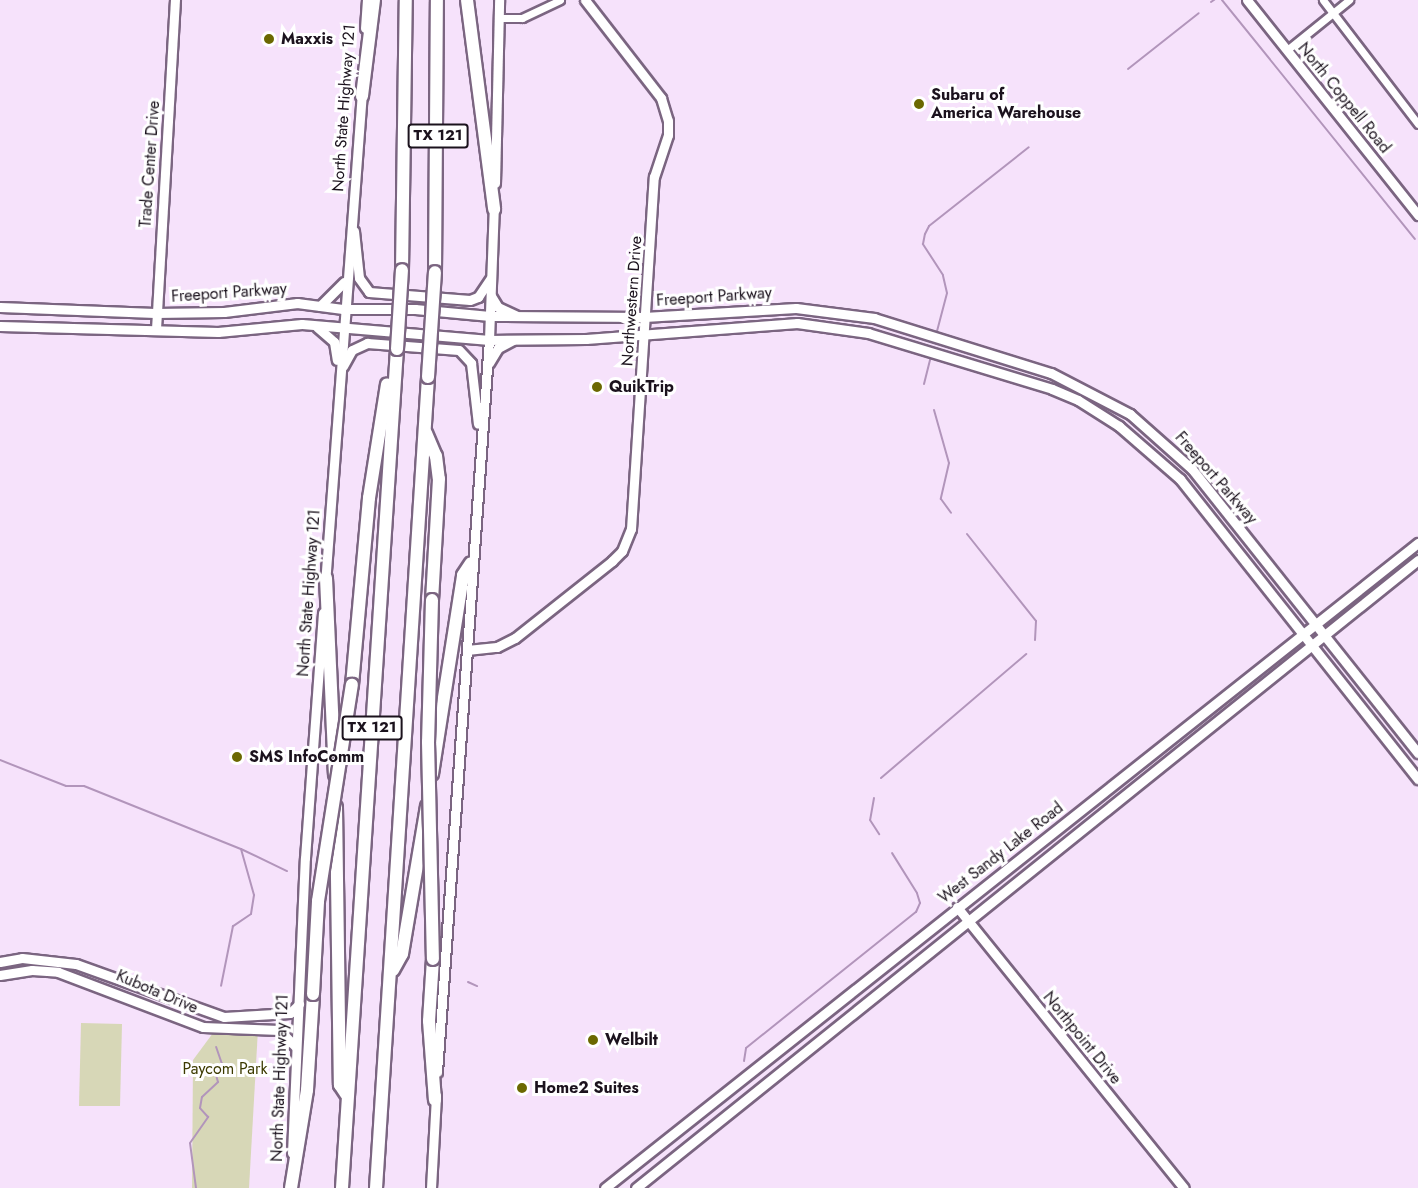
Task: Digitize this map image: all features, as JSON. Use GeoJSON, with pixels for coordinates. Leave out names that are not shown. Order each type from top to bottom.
{"type":"FeatureCollection","features":[{"type":"Feature","properties":{"kind":"highway"},"geometry":{"type":"LineString","coordinates":[[362,96],[374,0]]}},
{"type":"Feature","properties":{"kind":"highway","name":"TX 121"},"geometry":{"type":"LineString","coordinates":[[342,1188],[402,270],[406,0]]}},
{"type":"Feature","properties":{"kind":"highway","name":"TX 121"},"geometry":{"type":"LineString","coordinates":[[376,1188],[435,272],[437,0]]}},
{"type":"Feature","properties":{"kind":"highway"},"geometry":{"type":"LineString","coordinates":[[467,0],[494,209]]}},
{"type":"Feature","properties":{"kind":"highway"},"geometry":{"type":"LineString","coordinates":[[291,1188],[307,1090],[318,900],[352,685],[369,498],[390,366],[396,354]]}},
{"type":"Feature","properties":{"kind":"highway"},"geometry":{"type":"LineString","coordinates":[[424,430],[436,456],[439,479],[432,600],[428,742],[433,959],[429,1021],[435,1100]]}},
{"type":"Feature","properties":{"kind":"highway"},"geometry":{"type":"LineString","coordinates":[[391,974],[402,954],[463,575],[471,563]]}},
{"type":"Feature","properties":{"kind":"highway"},"geometry":{"type":"LineString","coordinates":[[326,578],[338,845],[340,1085],[348,1098]]}},
{"type":"Feature","properties":{"kind":"main road","name":"Trade Center Drive"},"geometry":{"type":"LineString","coordinates":[[156,329],[155,314],[176,0]]}},
{"type":"Feature","properties":{"kind":"main road","name":"North State Highway 121"},"geometry":{"type":"LineString","coordinates":[[291,1188],[305,858],[345,280],[362,96],[367,0]]}},
{"type":"Feature","properties":{"kind":"main road"},"geometry":{"type":"LineString","coordinates":[[431,1188],[471,563],[489,340],[499,0]]}},
{"type":"Feature","properties":{"kind":"main road","name":"Northwestern Drive"},"geometry":{"type":"LineString","coordinates":[[467,650],[497,647],[515,638],[622,550],[631,529],[654,177],[668,135],[668,121],[661,98],[585,0]]}},
{"type":"Feature","properties":{"kind":"main road","name":"North Coppell Road"},"geometry":{"type":"LineString","coordinates":[[1247,0],[1418,215]]}},
{"type":"Feature","properties":{"kind":"main road"},"geometry":{"type":"LineString","coordinates":[[351,211],[359,278],[369,292],[470,300],[478,297],[491,278]]}},
{"type":"Feature","properties":{"kind":"main road"},"geometry":{"type":"LineString","coordinates":[[320,306],[345,280]]}},
{"type":"Feature","properties":{"kind":"main road"},"geometry":{"type":"LineString","coordinates":[[491,295],[498,307],[517,316]]}},
{"type":"Feature","properties":{"kind":"main road","name":"Freeport Parkway"},"geometry":{"type":"LineString","coordinates":[[0,307],[155,314],[224,312],[297,303],[343,309],[415,309],[490,316],[644,317],[796,308],[874,318],[1052,373],[1130,414],[1164,440],[1226,510],[1324,637]]}},
{"type":"Feature","properties":{"kind":"main road","name":"Freeport Parkway"},"geometry":{"type":"LineString","coordinates":[[0,326],[218,332],[315,326],[489,340],[644,336],[796,323],[868,333],[1078,400],[1153,452],[1214,520],[1311,647]]}},
{"type":"Feature","properties":{"kind":"main road"},"geometry":{"type":"LineString","coordinates":[[315,326],[334,342],[340,374]]}},
{"type":"Feature","properties":{"kind":"main road"},"geometry":{"type":"LineString","coordinates":[[487,365],[498,348],[514,339]]}},
{"type":"Feature","properties":{"kind":"main road"},"geometry":{"type":"LineString","coordinates":[[340,374],[352,350],[367,343],[459,350],[471,363],[481,447]]}},
{"type":"Feature","properties":{"kind":"main road"},"geometry":{"type":"LineString","coordinates":[[1214,520],[1226,510]]}},
{"type":"Feature","properties":{"kind":"main road","name":"West Sandy Lake Road"},"geometry":{"type":"LineString","coordinates":[[607,1187],[1418,543]]}},
{"type":"Feature","properties":{"kind":"main road","name":"West Sandy Lake Road"},"geometry":{"type":"LineString","coordinates":[[636,1188],[1170,762],[1418,560]]}},
{"type":"Feature","properties":{"kind":"main road"},"geometry":{"type":"LineString","coordinates":[[1324,637],[1418,753]]}},
{"type":"Feature","properties":{"kind":"main road"},"geometry":{"type":"LineString","coordinates":[[1311,647],[1418,779]]}},
{"type":"Feature","properties":{"kind":"main road"},"geometry":{"type":"LineString","coordinates":[[1384,737],[1397,727]]}},
{"type":"Feature","properties":{"kind":"main road"},"geometry":{"type":"LineString","coordinates":[[1156,749],[1170,762]]}},
{"type":"Feature","properties":{"kind":"main road","name":"Northpoint Drive"},"geometry":{"type":"LineString","coordinates":[[957,907],[1184,1188]]}},
{"type":"Feature","properties":{"kind":"main road","name":"Kubota Drive"},"geometry":{"type":"LineString","coordinates":[[0,962],[22,958],[76,964],[225,1017],[290,1013],[298,1004]]}},
{"type":"Feature","properties":{"kind":"main road","name":"Kubota Drive"},"geometry":{"type":"LineString","coordinates":[[0,975],[32,970],[58,972],[203,1028],[279,1030],[297,1048]]}},
{"type":"Feature","properties":{"kind":"main road"},"geometry":{"type":"LineString","coordinates":[[739,1081],[751,1096]]}},
{"type":"Feature","properties":{"kind":"street"},"geometry":{"type":"LineString","coordinates":[[499,18],[522,18],[560,0]]}},
{"type":"Feature","properties":{"kind":"street"},"geometry":{"type":"LineString","coordinates":[[1323,0],[1418,124]]}},
{"type":"Feature","properties":{"kind":"street"},"geometry":{"type":"LineString","coordinates":[[1287,50],[1349,0]]}},
{"type":"Feature","properties":{"kind":"green space"},"geometry":{"type":"Polygon","coordinates":[[[81,1023],[122,1024],[120,1106],[79,1106],[81,1023]]]}},
{"type":"Feature","properties":{"kind":"green space","name":"Paycom Park"},"geometry":{"type":"Polygon","coordinates":[[[258,1029],[249,1188],[192,1188],[193,1060],[213,1033],[258,1029]]]}},
{"type":"Feature","properties":{"kind":"waterway"},"geometry":{"type":"LineString","coordinates":[[1222,0],[1415,239]]}},
{"type":"Feature","properties":{"kind":"waterway"},"geometry":{"type":"LineString","coordinates":[[1128,69],[1199,13]]}},
{"type":"Feature","properties":{"kind":"waterway"},"geometry":{"type":"LineString","coordinates":[[936,335],[947,293],[943,275],[923,244],[925,234],[929,226],[1029,147]]}},
{"type":"Feature","properties":{"kind":"waterway"},"geometry":{"type":"LineString","coordinates":[[924,384],[931,355]]}},
{"type":"Feature","properties":{"kind":"waterway"},"geometry":{"type":"LineString","coordinates":[[934,410],[949,463],[941,499],[951,513]]}},
{"type":"Feature","properties":{"kind":"waterway"},"geometry":{"type":"LineString","coordinates":[[967,534],[1036,621],[1035,640]]}},
{"type":"Feature","properties":{"kind":"waterway"},"geometry":{"type":"LineString","coordinates":[[881,778],[1026,654]]}},
{"type":"Feature","properties":{"kind":"waterway"},"geometry":{"type":"LineString","coordinates":[[0,760],[66,786],[84,786],[241,849],[254,895],[251,914],[233,926],[221,986]]}},
{"type":"Feature","properties":{"kind":"waterway"},"geometry":{"type":"LineString","coordinates":[[874,798],[870,820],[879,834]]}},
{"type":"Feature","properties":{"kind":"waterway"},"geometry":{"type":"LineString","coordinates":[[241,849],[287,871]]}},
{"type":"Feature","properties":{"kind":"waterway"},"geometry":{"type":"LineString","coordinates":[[744,1061],[746,1048],[916,912],[920,903],[917,893],[892,853]]}},
{"type":"Feature","properties":{"kind":"waterway"},"geometry":{"type":"LineString","coordinates":[[468,982],[477,986]]}},
{"type":"Feature","properties":{"kind":"waterway"},"geometry":{"type":"LineString","coordinates":[[196,1188],[190,1143],[208,1117],[200,1108],[202,1097],[218,1082],[216,1075],[222,1064],[216,1047]]}},
{"type":"Feature","properties":{"kind":"place","name":"Maxxis"},"geometry":{"type":"Point","coordinates":[269,39]}},
{"type":"Feature","properties":{"kind":"place","name":"Subaru of America Warehouse"},"geometry":{"type":"Point","coordinates":[919,104]}},
{"type":"Feature","properties":{"kind":"place","name":"QuikTrip"},"geometry":{"type":"Point","coordinates":[597,387]}},
{"type":"Feature","properties":{"kind":"place","name":"SMS InfoComm"},"geometry":{"type":"Point","coordinates":[237,757]}},
{"type":"Feature","properties":{"kind":"place","name":"Welbilt"},"geometry":{"type":"Point","coordinates":[593,1040]}},
{"type":"Feature","properties":{"kind":"place","name":"Home2 Suites"},"geometry":{"type":"Point","coordinates":[522,1088]}}]}
